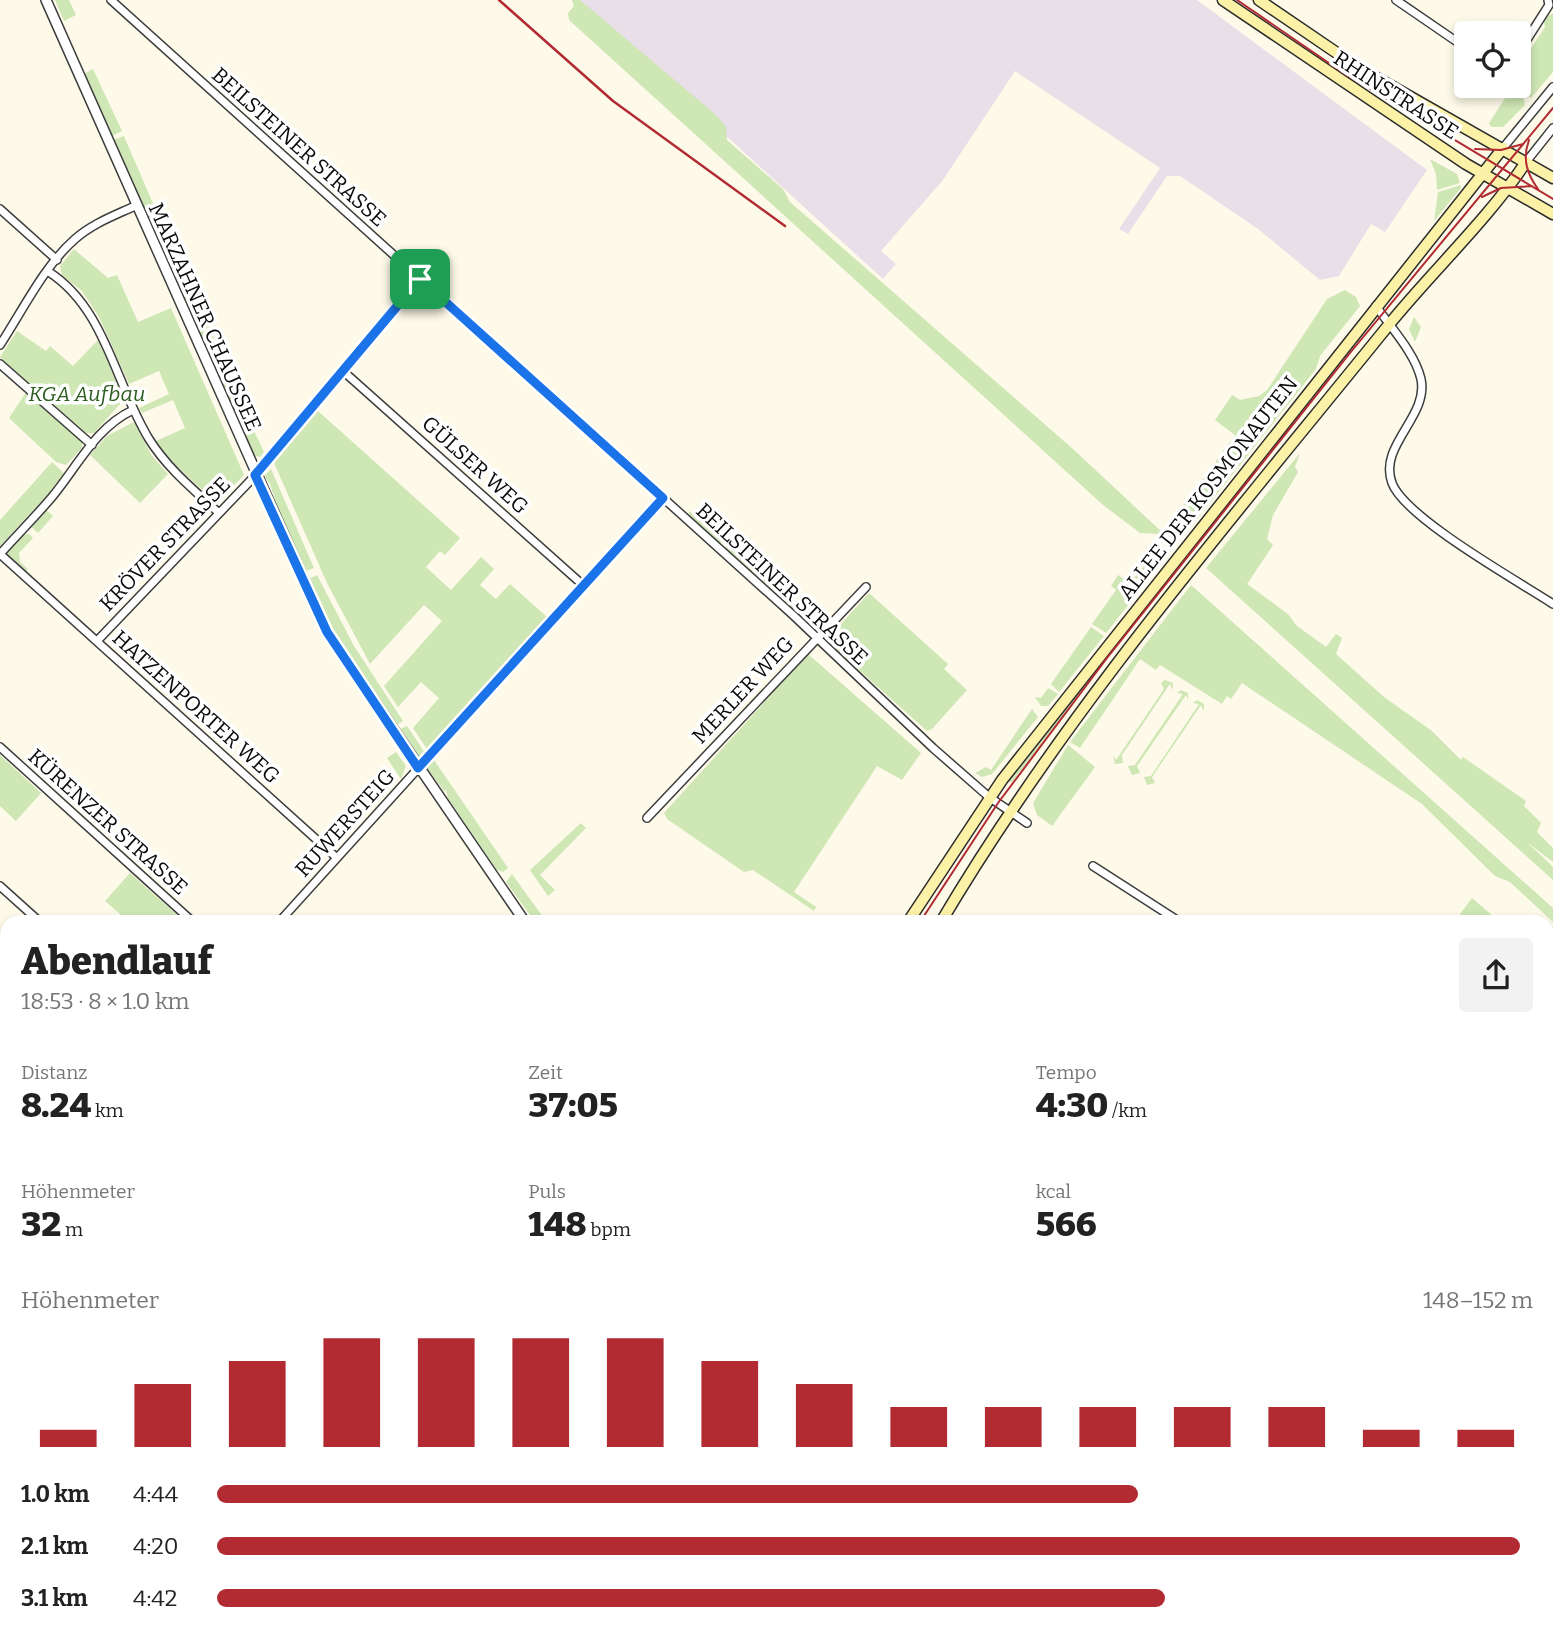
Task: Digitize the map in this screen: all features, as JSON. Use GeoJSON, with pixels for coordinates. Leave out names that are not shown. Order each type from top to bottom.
{"type":"FeatureCollection","features":[{"type":"Feature","properties":{"kind":"main road","name":"RHINSTRASSE"},"geometry":{"type":"LineString","coordinates":[[1223,0],[1309,61],[1484,175],[1553,214]]}},
{"type":"Feature","properties":{"kind":"main road","name":"RHINSTRASSE"},"geometry":{"type":"LineString","coordinates":[[1259,0],[1356,66],[1553,178]]}},
{"type":"Feature","properties":{"kind":"main road","name":"ALLEE DER KOSMONAUTEN"},"geometry":{"type":"LineString","coordinates":[[913,915],[989,797],[1503,148]]}},
{"type":"Feature","properties":{"kind":"main road","name":"ALLEE DER KOSMONAUTEN"},"geometry":{"type":"LineString","coordinates":[[945,915],[965,880],[1079,716],[1389,325],[1508,188],[1526,162]]}},
{"type":"Feature","properties":{"kind":"street","name":"MARZAHNER CHAUSSEE"},"geometry":{"type":"LineString","coordinates":[[46,0],[327,632],[520,915]]}},
{"type":"Feature","properties":{"kind":"street","name":"BEILSTEINER STRASSE"},"geometry":{"type":"LineString","coordinates":[[111,0],[663,498],[989,797],[1027,823]]}},
{"type":"Feature","properties":{"kind":"street"},"geometry":{"type":"LineString","coordinates":[[1396,0],[1454,40]]}},
{"type":"Feature","properties":{"kind":"street"},"geometry":{"type":"LineString","coordinates":[[1531,33],[1550,4]]}},
{"type":"Feature","properties":{"kind":"street","name":"ALLEE DER KOSMONAUTEN"},"geometry":{"type":"LineString","coordinates":[[1503,148],[1553,88]]}},
{"type":"Feature","properties":{"kind":"street","name":"ALLEE DER KOSMONAUTEN"},"geometry":{"type":"LineString","coordinates":[[1526,162],[1553,128]]}},
{"type":"Feature","properties":{"kind":"street"},"geometry":{"type":"LineString","coordinates":[[0,345],[57,260],[75,239],[96,224],[137,205]]}},
{"type":"Feature","properties":{"kind":"street"},"geometry":{"type":"LineString","coordinates":[[0,209],[57,260]]}},
{"type":"Feature","properties":{"kind":"street"},"geometry":{"type":"LineString","coordinates":[[49,272],[75,293],[87,308],[133,410],[166,463],[219,513]]}},
{"type":"Feature","properties":{"kind":"street","name":"KRÖVER STRASSE"},"geometry":{"type":"LineString","coordinates":[[97,641],[255,475],[420,279]]}},
{"type":"Feature","properties":{"kind":"street"},"geometry":{"type":"LineString","coordinates":[[1376,306],[1417,368],[1422,391],[1416,413],[1393,457],[1390,477],[1398,495],[1426,520],[1553,604]]}},
{"type":"Feature","properties":{"kind":"street"},"geometry":{"type":"LineString","coordinates":[[0,364],[92,444]]}},
{"type":"Feature","properties":{"kind":"street","name":"GÜLSER WEG"},"geometry":{"type":"LineString","coordinates":[[343,371],[584,586]]}},
{"type":"Feature","properties":{"kind":"street"},"geometry":{"type":"LineString","coordinates":[[0,554],[51,498],[92,444],[119,416],[133,410]]}},
{"type":"Feature","properties":{"kind":"street","name":"RUWERSTEIG"},"geometry":{"type":"LineString","coordinates":[[285,915],[663,498]]}},
{"type":"Feature","properties":{"kind":"street","name":"HATZENPORTER WEG"},"geometry":{"type":"LineString","coordinates":[[0,554],[337,858]]}},
{"type":"Feature","properties":{"kind":"street","name":"MERLER WEG"},"geometry":{"type":"LineString","coordinates":[[647,818],[866,587]]}},
{"type":"Feature","properties":{"kind":"street","name":"KÜRENZER STRASSE"},"geometry":{"type":"LineString","coordinates":[[0,747],[185,915]]}},
{"type":"Feature","properties":{"kind":"street"},"geometry":{"type":"LineString","coordinates":[[1093,866],[1169,915]]}},
{"type":"Feature","properties":{"kind":"street"},"geometry":{"type":"LineString","coordinates":[[0,886],[32,915]]}},
{"type":"Feature","properties":{"kind":"shaded area"},"geometry":{"type":"Polygon","coordinates":[[[577,0],[1197,0],[1427,170],[1385,232],[1371,224],[1339,276],[1320,280],[1258,229],[1180,176],[1167,176],[1128,234],[1119,229],[1160,168],[1015,71],[943,180],[881,251],[896,264],[883,279],[577,0]]]}},
{"type":"Feature","properties":{"kind":"green space"},"geometry":{"type":"Polygon","coordinates":[[[55,0],[69,0],[76,15],[64,21],[55,0]]]}},
{"type":"Feature","properties":{"kind":"green space"},"geometry":{"type":"Polygon","coordinates":[[[572,0],[580,0],[716,115],[726,127],[727,140],[783,189],[790,202],[1073,449],[1163,533],[1235,435],[1215,420],[1232,395],[1240,400],[1259,396],[1267,390],[1327,299],[1345,290],[1356,297],[1360,306],[1320,356],[1316,369],[1191,527],[1179,535],[1140,533],[1103,505],[569,20],[568,13],[574,6],[572,0]]]}},
{"type":"Feature","properties":{"kind":"green space"},"geometry":{"type":"Polygon","coordinates":[[[1553,13],[1553,72],[1531,98],[1531,48],[1545,27],[1543,19],[1553,13]]]}},
{"type":"Feature","properties":{"kind":"green space"},"geometry":{"type":"Polygon","coordinates":[[[93,69],[122,131],[112,136],[84,74],[93,69]]]}},
{"type":"Feature","properties":{"kind":"green space"},"geometry":{"type":"Polygon","coordinates":[[[1505,98],[1523,98],[1525,105],[1503,127],[1491,127],[1489,123],[1505,98]]]}},
{"type":"Feature","properties":{"kind":"green space"},"geometry":{"type":"Polygon","coordinates":[[[124,136],[160,220],[150,224],[113,140],[124,136]]]}},
{"type":"Feature","properties":{"kind":"green space"},"geometry":{"type":"Polygon","coordinates":[[[1430,159],[1457,174],[1460,183],[1437,190],[1436,174],[1430,159]]]}},
{"type":"Feature","properties":{"kind":"green space"},"geometry":{"type":"Polygon","coordinates":[[[1461,185],[1461,188],[1434,221],[1438,192],[1461,185]]]}},
{"type":"Feature","properties":{"kind":"green space"},"geometry":{"type":"Polygon","coordinates":[[[160,229],[174,245],[183,268],[186,281],[178,287],[153,230],[160,229]]]}},
{"type":"Feature","properties":{"kind":"green space"},"geometry":{"type":"Polygon","coordinates":[[[74,249],[108,278],[117,275],[138,322],[171,308],[244,475],[221,499],[214,501],[169,459],[156,441],[185,428],[173,400],[142,413],[139,408],[169,394],[159,371],[129,384],[99,317],[82,291],[62,275],[60,266],[74,249]]]}},
{"type":"Feature","properties":{"kind":"green space"},"geometry":{"type":"Polygon","coordinates":[[[188,290],[193,293],[199,308],[191,314],[181,293],[188,290]]]}},
{"type":"Feature","properties":{"kind":"green space"},"geometry":{"type":"Polygon","coordinates":[[[204,317],[214,339],[203,344],[193,320],[204,317]]]}},
{"type":"Feature","properties":{"kind":"green space"},"geometry":{"type":"Polygon","coordinates":[[[1414,317],[1421,327],[1415,342],[1409,329],[1414,317]]]}},
{"type":"Feature","properties":{"kind":"green space"},"geometry":{"type":"Polygon","coordinates":[[[1370,321],[1372,323],[1202,536],[1200,534],[1370,321]]]}},
{"type":"Feature","properties":{"kind":"green space","name":"KGA Aufbau"},"geometry":{"type":"Polygon","coordinates":[[[17,331],[46,351],[50,346],[73,366],[98,340],[121,392],[120,404],[94,433],[86,433],[3,361],[0,357],[17,331]]]}},
{"type":"Feature","properties":{"kind":"green space"},"geometry":{"type":"Polygon","coordinates":[[[216,345],[232,378],[231,384],[224,388],[205,349],[216,345]]]}},
{"type":"Feature","properties":{"kind":"green space"},"geometry":{"type":"Polygon","coordinates":[[[234,388],[264,452],[260,457],[252,455],[225,394],[234,388]]]}},
{"type":"Feature","properties":{"kind":"green space","name":"KGA Aufbau"},"geometry":{"type":"Polygon","coordinates":[[[27,391],[82,441],[82,448],[66,465],[56,462],[9,418],[27,391]]]}},
{"type":"Feature","properties":{"kind":"green space"},"geometry":{"type":"Polygon","coordinates":[[[318,411],[460,538],[445,555],[440,551],[426,567],[451,590],[481,557],[494,569],[480,585],[496,599],[510,584],[547,617],[427,749],[413,728],[439,698],[421,682],[398,707],[384,686],[442,621],[424,605],[370,664],[327,583],[274,463],[318,411]]]}},
{"type":"Feature","properties":{"kind":"green space","name":"KGA Aufbau"},"geometry":{"type":"Polygon","coordinates":[[[134,422],[152,456],[168,474],[140,503],[90,455],[107,436],[134,422]]]}},
{"type":"Feature","properties":{"kind":"green space"},"geometry":{"type":"Polygon","coordinates":[[[1300,453],[1295,467],[1298,472],[1273,515],[1267,539],[1273,545],[1247,584],[1288,614],[1297,626],[1326,647],[1336,634],[1342,638],[1336,654],[1384,697],[1432,731],[1461,760],[1463,757],[1526,801],[1524,806],[1541,823],[1537,832],[1553,848],[1553,862],[1527,842],[1553,867],[1553,880],[1206,568],[1300,453]]]}},
{"type":"Feature","properties":{"kind":"green space"},"geometry":{"type":"Polygon","coordinates":[[[52,462],[65,474],[62,479],[0,546],[0,520],[52,462]]]}},
{"type":"Feature","properties":{"kind":"green space"},"geometry":{"type":"Polygon","coordinates":[[[271,469],[314,568],[304,572],[273,504],[276,503],[270,484],[264,476],[271,469]]]}},
{"type":"Feature","properties":{"kind":"green space"},"geometry":{"type":"Polygon","coordinates":[[[45,509],[53,516],[38,533],[30,526],[45,509]]]}},
{"type":"Feature","properties":{"kind":"green space"},"geometry":{"type":"Polygon","coordinates":[[[690,511],[723,542],[719,543],[688,515],[690,511]]]}},
{"type":"Feature","properties":{"kind":"green space"},"geometry":{"type":"Polygon","coordinates":[[[29,534],[33,538],[19,553],[20,562],[28,569],[25,572],[8,557],[7,552],[22,535],[29,534]]]}},
{"type":"Feature","properties":{"kind":"green space"},"geometry":{"type":"Polygon","coordinates":[[[727,545],[761,575],[756,577],[725,549],[727,545]]]}},
{"type":"Feature","properties":{"kind":"green space"},"geometry":{"type":"Polygon","coordinates":[[[1151,557],[1161,564],[1106,633],[1092,624],[1116,590],[1111,586],[1118,575],[1124,579],[1128,573],[1135,577],[1151,557]]]}},
{"type":"Feature","properties":{"kind":"green space"},"geometry":{"type":"Polygon","coordinates":[[[1172,570],[1174,571],[1011,783],[1008,780],[1172,570]]]}},
{"type":"Feature","properties":{"kind":"green space"},"geometry":{"type":"Polygon","coordinates":[[[317,575],[354,646],[403,721],[395,726],[331,631],[306,580],[317,575]]]}},
{"type":"Feature","properties":{"kind":"green space"},"geometry":{"type":"Polygon","coordinates":[[[764,578],[798,608],[794,611],[762,582],[764,578]]]}},
{"type":"Feature","properties":{"kind":"green space"},"geometry":{"type":"Polygon","coordinates":[[[1191,585],[1553,908],[1553,915],[1545,915],[1510,882],[1495,876],[1422,804],[1242,683],[1231,699],[1227,696],[1222,704],[1160,665],[1156,670],[1140,659],[1080,748],[1070,742],[1191,585]]]}},
{"type":"Feature","properties":{"kind":"green space"},"geometry":{"type":"Polygon","coordinates":[[[869,593],[948,664],[944,669],[967,690],[932,729],[927,731],[831,645],[832,634],[869,593]]]}},
{"type":"Feature","properties":{"kind":"green space"},"geometry":{"type":"Polygon","coordinates":[[[1091,627],[1104,636],[1059,692],[1051,684],[1091,627]]]}},
{"type":"Feature","properties":{"kind":"green space"},"geometry":{"type":"Polygon","coordinates":[[[808,654],[921,753],[902,780],[877,766],[794,892],[816,907],[814,911],[753,870],[744,872],[667,819],[664,813],[808,654]]]}},
{"type":"Feature","properties":{"kind":"green space"},"geometry":{"type":"Polygon","coordinates":[[[1165,680],[1173,683],[1173,690],[1170,684],[1122,755],[1123,763],[1115,764],[1113,755],[1116,760],[1164,689],[1161,683],[1165,680]]]}},
{"type":"Feature","properties":{"kind":"green space"},"geometry":{"type":"Polygon","coordinates":[[[1048,688],[1058,694],[1048,706],[1041,706],[1035,697],[1041,698],[1048,688]]]}},
{"type":"Feature","properties":{"kind":"green space"},"geometry":{"type":"Polygon","coordinates":[[[1181,690],[1188,693],[1188,700],[1186,695],[1137,766],[1140,773],[1132,775],[1128,766],[1135,765],[1183,694],[1177,693],[1181,690]]]}},
{"type":"Feature","properties":{"kind":"green space"},"geometry":{"type":"Polygon","coordinates":[[[1197,700],[1204,704],[1204,711],[1201,705],[1152,777],[1155,783],[1147,785],[1144,777],[1151,776],[1199,704],[1193,703],[1197,700]]]}},
{"type":"Feature","properties":{"kind":"green space"},"geometry":{"type":"Polygon","coordinates":[[[1032,709],[1038,717],[992,774],[982,777],[975,773],[986,767],[991,770],[1032,709]]]}},
{"type":"Feature","properties":{"kind":"green space"},"geometry":{"type":"Polygon","coordinates":[[[407,726],[425,753],[419,758],[398,730],[407,726]]]}},
{"type":"Feature","properties":{"kind":"green space"},"geometry":{"type":"Polygon","coordinates":[[[1068,745],[1095,767],[1052,826],[1037,815],[1033,803],[1068,745]]]}},
{"type":"Feature","properties":{"kind":"green space"},"geometry":{"type":"Polygon","coordinates":[[[396,752],[406,766],[401,779],[387,758],[396,752]]]}},
{"type":"Feature","properties":{"kind":"green space"},"geometry":{"type":"Polygon","coordinates":[[[0,755],[41,793],[16,821],[0,806],[0,755]]]}},
{"type":"Feature","properties":{"kind":"green space"},"geometry":{"type":"Polygon","coordinates":[[[434,760],[508,868],[503,872],[497,870],[448,798],[446,790],[444,791],[427,768],[434,760]]]}},
{"type":"Feature","properties":{"kind":"green space"},"geometry":{"type":"Polygon","coordinates":[[[581,823],[586,828],[540,875],[555,890],[548,896],[530,870],[581,823]]]}},
{"type":"Feature","properties":{"kind":"green space"},"geometry":{"type":"Polygon","coordinates":[[[130,873],[177,915],[121,915],[105,901],[130,873]]]}},
{"type":"Feature","properties":{"kind":"green space"},"geometry":{"type":"Polygon","coordinates":[[[512,874],[542,915],[530,915],[506,882],[512,874]]]}},
{"type":"Feature","properties":{"kind":"green space"},"geometry":{"type":"Polygon","coordinates":[[[1472,898],[1492,915],[1460,915],[1472,898]]]}},
{"type":"Feature","properties":{"kind":"tram line"},"geometry":{"type":"LineString","coordinates":[[1237,0],[1345,74],[1553,199]]}},
{"type":"Feature","properties":{"kind":"tram line"},"geometry":{"type":"LineString","coordinates":[[925,915],[998,803],[1107,658],[1350,353],[1553,108]]}},
{"type":"Feature","properties":{"kind":"tram line"},"geometry":{"type":"LineString","coordinates":[[1529,140],[1527,166],[1538,189]]}},
{"type":"Feature","properties":{"kind":"tram line"},"geometry":{"type":"LineString","coordinates":[[1475,149],[1501,150],[1523,144]]}},
{"type":"Feature","properties":{"kind":"tram line"},"geometry":{"type":"LineString","coordinates":[[1482,197],[1501,188],[1532,186]]}},
{"type":"Feature","properties":{"kind":"railway"},"geometry":{"type":"LineString","coordinates":[[499,0],[613,101],[785,226]]}},
{"type":"Feature","properties":{"kind":"route"},"geometry":{"type":"LineString","coordinates":[[420,279],[663,498],[418,768],[327,632],[255,475],[420,279]]}}]}
